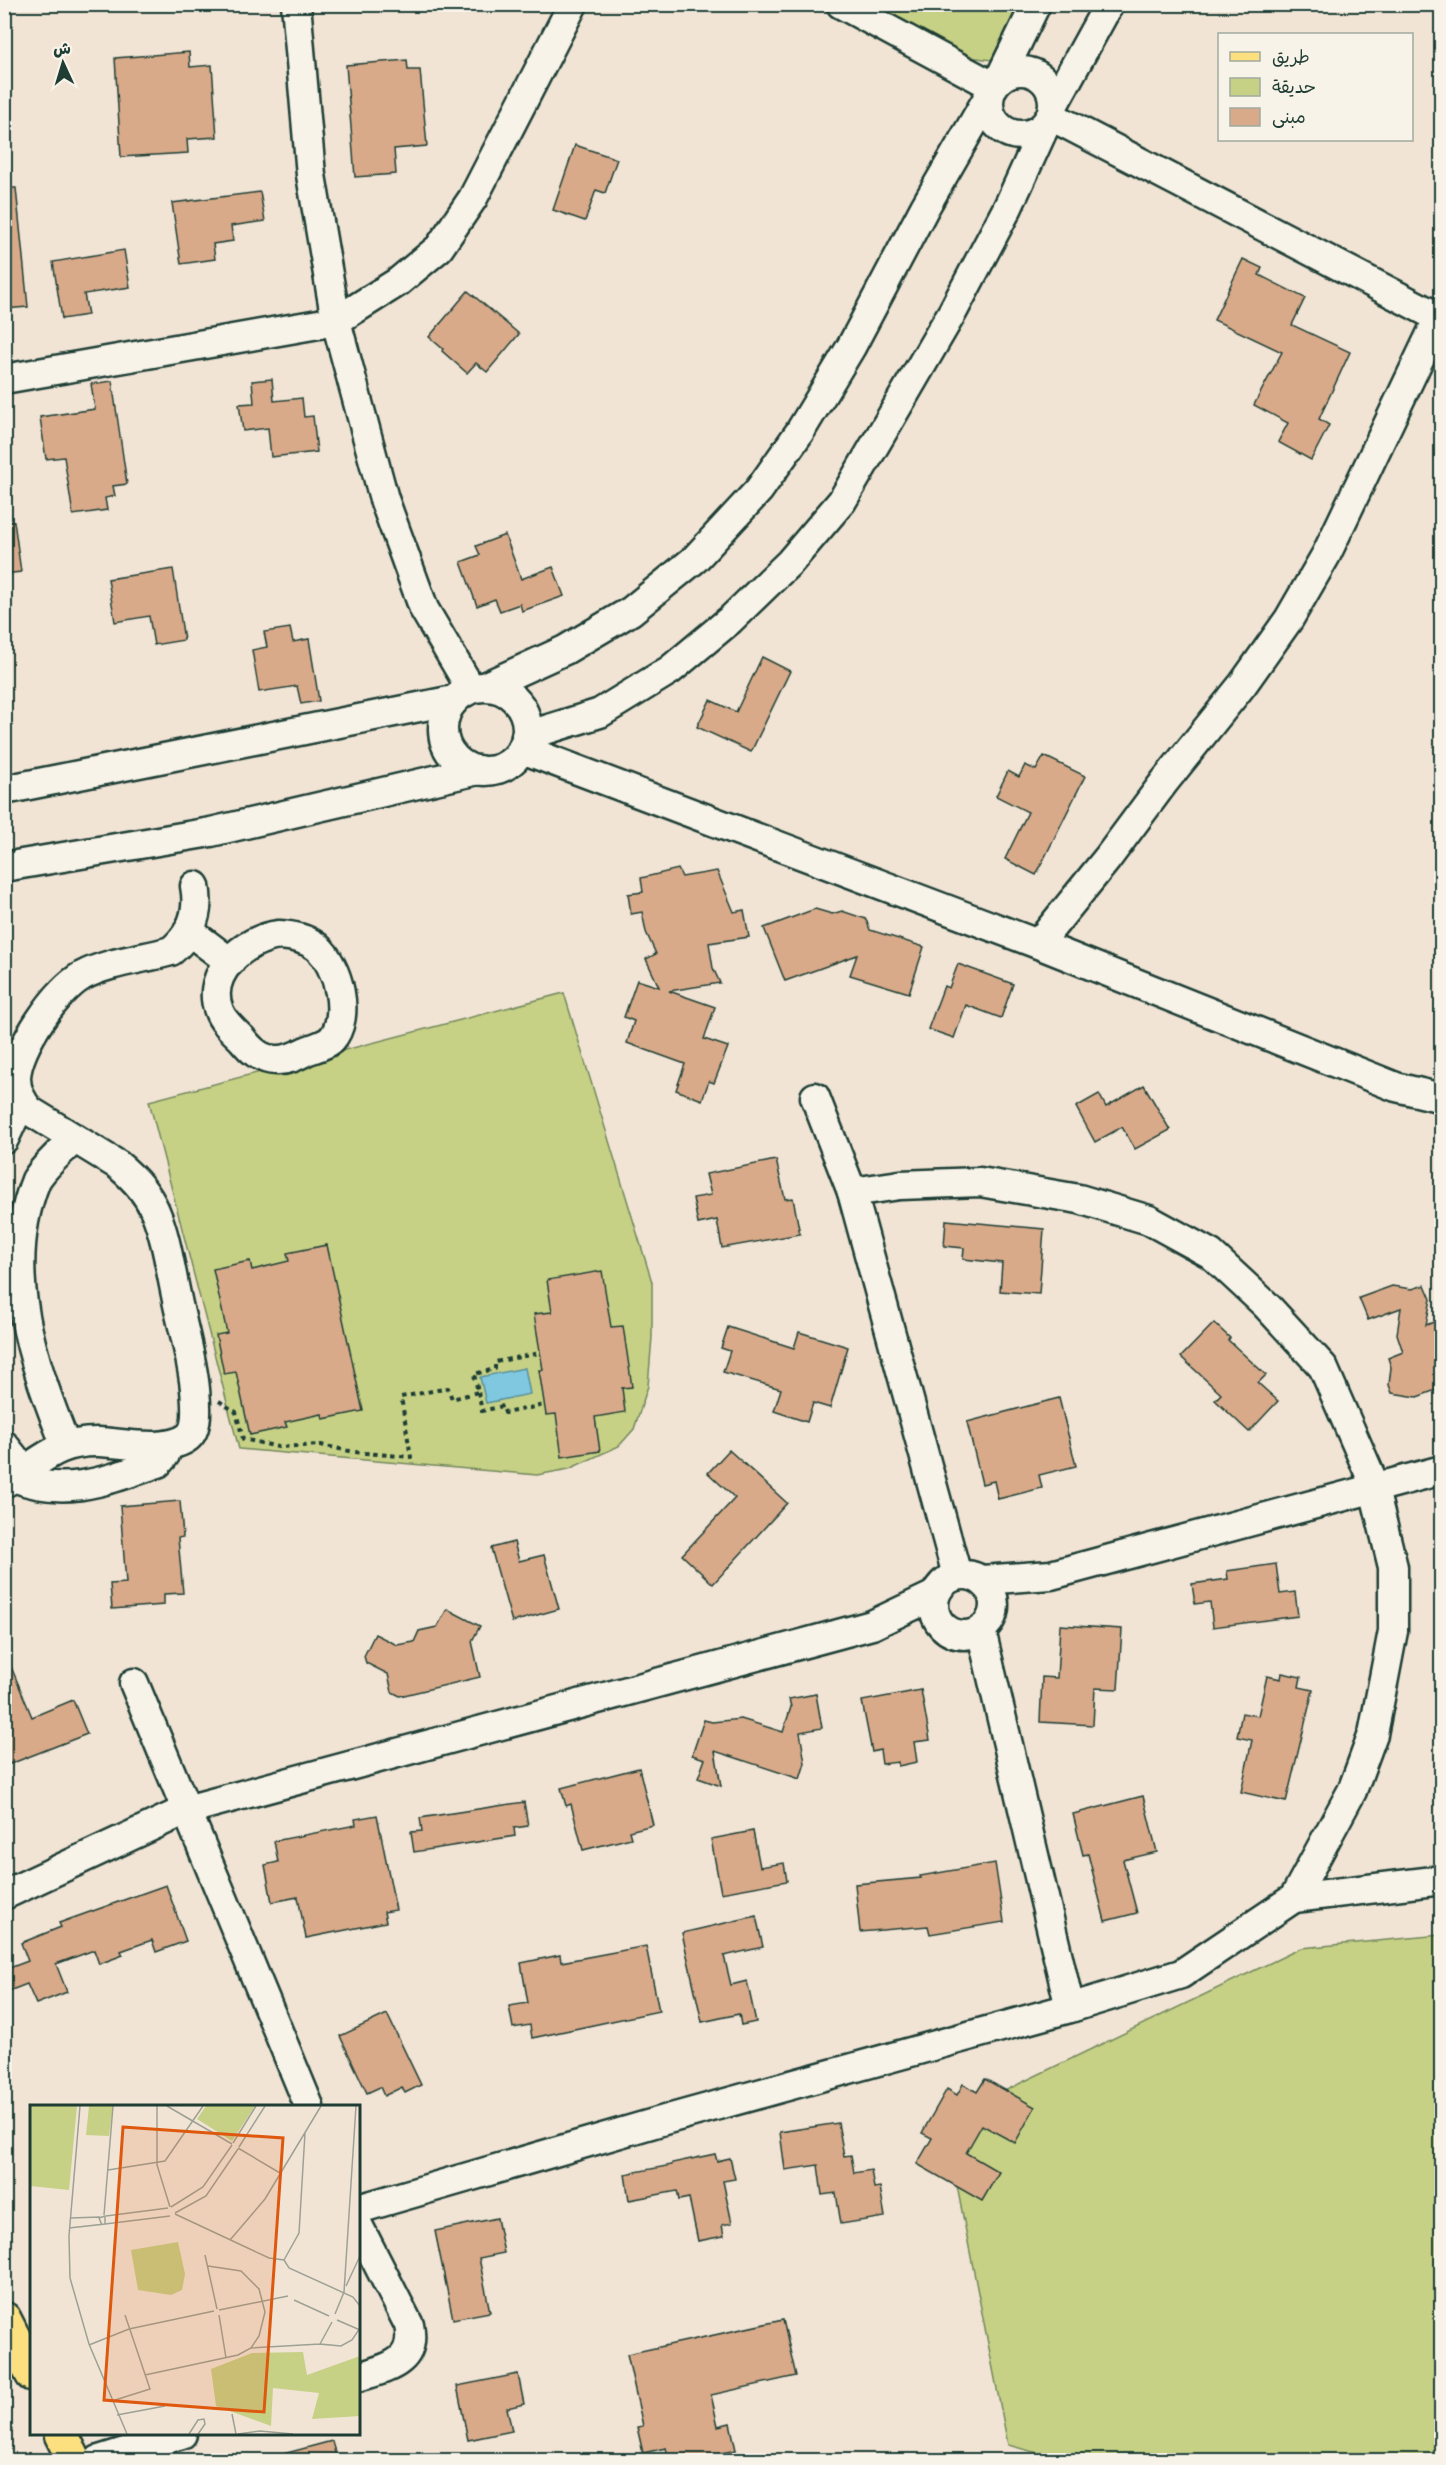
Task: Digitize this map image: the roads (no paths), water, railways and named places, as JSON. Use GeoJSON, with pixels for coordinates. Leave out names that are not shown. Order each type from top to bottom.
{"type":"FeatureCollection","features":[{"type":"Feature","properties":{"kind":"main road"},"geometry":{"type":"LineString","coordinates":[[4,2319],[30,2370]]}},
{"type":"Feature","properties":{"kind":"main road"},"geometry":{"type":"LineString","coordinates":[[62,2435],[74,2460]]}},
{"type":"Feature","properties":{"kind":"street"},"geometry":{"type":"LineString","coordinates":[[296,4],[311,175],[336,321],[384,499],[424,609],[470,692]]}},
{"type":"Feature","properties":{"kind":"street"},"geometry":{"type":"LineString","coordinates":[[4,379],[336,321],[398,282],[440,248],[472,198],[573,4]]}},
{"type":"Feature","properties":{"kind":"street"},"geometry":{"type":"LineString","coordinates":[[841,4],[994,87]]}},
{"type":"Feature","properties":{"kind":"street"},"geometry":{"type":"LineString","coordinates":[[478,770],[465,766],[455,759],[447,748],[443,736],[446,710],[470,692],[565,650],[631,610],[695,560],[759,490],[799,433],[851,347],[925,207],[994,87],[1036,4]]}},
{"type":"Feature","properties":{"kind":"street"},"geometry":{"type":"LineString","coordinates":[[524,742],[600,713],[670,670],[730,620],[790,562],[842,501],[953,311],[1002,218],[1050,115],[1109,4]]}},
{"type":"Feature","properties":{"kind":"street"},"geometry":{"type":"LineString","coordinates":[[1011,72],[1032,72],[1049,86],[1050,115],[1028,135],[1017,136],[1006,132],[993,121],[989,111],[994,87],[1011,72]]}},
{"type":"Feature","properties":{"kind":"street"},"geometry":{"type":"LineString","coordinates":[[1038,944],[1243,684],[1289,619],[1326,555],[1440,314],[1050,115]]}},
{"type":"Feature","properties":{"kind":"street"},"geometry":{"type":"LineString","coordinates":[[4,790],[470,692],[500,689],[517,702],[526,721],[524,742],[514,759],[490,770],[478,770],[211,832],[4,867]]}},
{"type":"Feature","properties":{"kind":"street"},"geometry":{"type":"LineString","coordinates":[[524,742],[1396,1087],[1442,1098]]}},
{"type":"Feature","properties":{"kind":"street"},"geometry":{"type":"LineString","coordinates":[[14,1476],[46,1454],[66,1446],[97,1442],[167,1445],[183,1440],[193,1431],[195,1389],[155,1211],[140,1186],[130,1175],[30,1112],[22,1101],[16,1080],[17,1069],[29,1041],[60,993],[84,976],[99,970],[171,951],[189,931],[196,909],[195,886]]}},
{"type":"Feature","properties":{"kind":"street"},"geometry":{"type":"LineString","coordinates":[[189,931],[230,962]]}},
{"type":"Feature","properties":{"kind":"street"},"geometry":{"type":"LineString","coordinates":[[269,936],[297,936],[312,944],[330,963],[340,995],[342,1014],[335,1034],[329,1042],[292,1058],[278,1060],[260,1057],[247,1046],[218,1009],[216,990],[218,981],[230,962],[243,948],[269,936]]}},
{"type":"Feature","properties":{"kind":"street"},"geometry":{"type":"LineString","coordinates":[[815,1097],[852,1192],[970,1578],[992,1592],[988,1619],[1070,2008]]}},
{"type":"Feature","properties":{"kind":"street"},"geometry":{"type":"LineString","coordinates":[[4,1139],[22,1101]]}},
{"type":"Feature","properties":{"kind":"street"},"geometry":{"type":"LineString","coordinates":[[66,1446],[18,1322],[11,1292],[10,1269],[16,1224],[30,1191],[43,1170],[74,1139]]}},
{"type":"Feature","properties":{"kind":"street"},"geometry":{"type":"LineString","coordinates":[[852,1192],[900,1185],[980,1182],[1079,1198],[1149,1220],[1211,1254],[1266,1305],[1323,1367],[1375,1488],[1393,1567],[1393,1630],[1373,1734],[1352,1791],[1294,1898]]}},
{"type":"Feature","properties":{"kind":"street"},"geometry":{"type":"LineString","coordinates":[[4,1445],[14,1476],[47,1488],[77,1487],[158,1463],[165,1455],[167,1445]]}},
{"type":"Feature","properties":{"kind":"street"},"geometry":{"type":"LineString","coordinates":[[4,1895],[186,1810],[872,1625],[935,1594],[944,1582],[970,1578],[1051,1575],[1442,1470]]}},
{"type":"Feature","properties":{"kind":"street"},"geometry":{"type":"LineString","coordinates":[[935,1594],[934,1610],[940,1624],[952,1633],[968,1635],[1051,1575]]}},
{"type":"Feature","properties":{"kind":"street"},"geometry":{"type":"LineString","coordinates":[[872,1625],[940,1624]]}},
{"type":"Feature","properties":{"kind":"street"},"geometry":{"type":"LineString","coordinates":[[134,1683],[309,2105]]}},
{"type":"Feature","properties":{"kind":"street"},"geometry":{"type":"LineString","coordinates":[[360,2208],[668,2119],[1070,2008],[1181,1974],[1294,1898],[1442,1880]]}},
{"type":"Feature","properties":{"kind":"street"},"geometry":{"type":"LineString","coordinates":[[360,2229],[409,2325],[411,2335],[405,2356],[392,2366],[360,2376]]}},
{"type":"Feature","properties":{"kind":"street"},"geometry":{"type":"LineString","coordinates":[[99,2460],[176,2435]]}},
{"type":"Feature","properties":{"kind":"water"},"geometry":{"type":"Polygon","coordinates":[[[525,1368],[530,1394],[486,1403],[480,1377],[525,1368]]]}}]}
